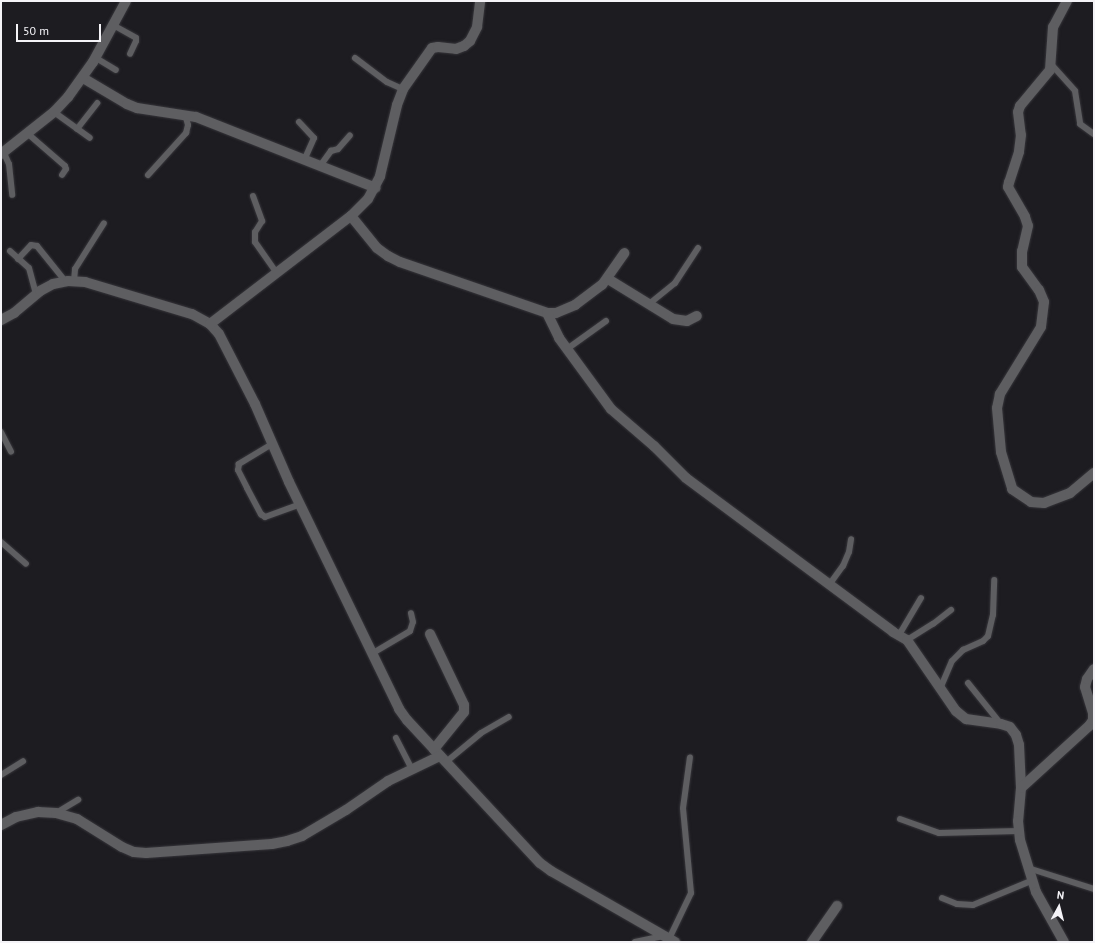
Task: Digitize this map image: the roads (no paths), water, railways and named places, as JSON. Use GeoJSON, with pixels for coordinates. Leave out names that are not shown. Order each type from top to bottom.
{"type":"FeatureCollection","features":[{"type":"Feature","properties":{"kind":"street"},"geometry":{"type":"LineString","coordinates":[[2,153],[54,112],[83,78],[96,58],[126,1]]}},
{"type":"Feature","properties":{"kind":"street"},"geometry":{"type":"LineString","coordinates":[[210,324],[351,216],[368,199],[376,188],[403,89],[432,48],[438,47],[456,49],[464,46],[470,41],[477,28],[480,1]]}},
{"type":"Feature","properties":{"kind":"street"},"geometry":{"type":"LineString","coordinates":[[1067,1],[1053,27],[1050,70],[1020,106],[1018,120],[1021,135],[1019,152],[1008,187],[1025,217],[1028,226],[1022,252],[1022,267],[1040,290],[1044,302],[1044,314],[1041,327],[1000,394],[997,408],[998,428],[1002,452],[1012,489],[1031,502],[1044,503],[1070,494],[1094,473]]}},
{"type":"Feature","properties":{"kind":"street"},"geometry":{"type":"LineString","coordinates":[[83,78],[127,104],[137,108],[185,114],[376,188]]}},
{"type":"Feature","properties":{"kind":"street"},"geometry":{"type":"LineString","coordinates":[[351,216],[376,248],[388,256],[487,293],[547,313],[556,313],[575,305],[608,279],[624,253]]}},
{"type":"Feature","properties":{"kind":"street"},"geometry":{"type":"LineString","coordinates":[[608,279],[673,319],[687,321],[697,316]]}},
{"type":"Feature","properties":{"kind":"street"},"geometry":{"type":"LineString","coordinates":[[1,320],[14,313],[36,295],[53,284],[70,281],[86,282],[192,314],[210,324],[219,334],[399,709],[407,720],[540,863],[551,871],[669,939]]}},
{"type":"Feature","properties":{"kind":"street"},"geometry":{"type":"LineString","coordinates":[[547,313],[554,330],[611,409],[654,446],[686,478],[829,585],[903,637],[956,711],[966,719],[1001,724],[1010,727],[1016,735],[1019,746],[1021,788],[1018,831],[1031,881],[1064,942]]}},
{"type":"Feature","properties":{"kind":"street"},"geometry":{"type":"LineString","coordinates":[[1,825],[16,817],[38,812],[56,813],[77,819],[122,847],[134,852],[146,853],[272,844],[302,836],[346,810],[388,781],[440,756],[464,712],[464,705],[430,634]]}},
{"type":"Feature","properties":{"kind":"street"},"geometry":{"type":"LineString","coordinates":[[1021,788],[1089,726],[1093,720],[1093,713],[1085,687],[1087,679],[1094,669]]}},
{"type":"Feature","properties":{"kind":"street"},"geometry":{"type":"LineString","coordinates":[[812,942],[837,906]]}},
{"type":"Feature","properties":{"kind":"lane"},"geometry":{"type":"LineString","coordinates":[[114,25],[136,38],[130,54]]}},
{"type":"Feature","properties":{"kind":"lane"},"geometry":{"type":"LineString","coordinates":[[96,58],[116,70]]}},
{"type":"Feature","properties":{"kind":"lane"},"geometry":{"type":"LineString","coordinates":[[354,58],[387,82],[403,89]]}},
{"type":"Feature","properties":{"kind":"lane"},"geometry":{"type":"LineString","coordinates":[[1051,64],[1075,91],[1080,124],[1094,134]]}},
{"type":"Feature","properties":{"kind":"lane"},"geometry":{"type":"LineString","coordinates":[[77,129],[97,103]]}},
{"type":"Feature","properties":{"kind":"lane"},"geometry":{"type":"LineString","coordinates":[[54,112],[90,138]]}},
{"type":"Feature","properties":{"kind":"lane"},"geometry":{"type":"LineString","coordinates":[[148,175],[186,133],[188,125],[185,114]]}},
{"type":"Feature","properties":{"kind":"lane"},"geometry":{"type":"LineString","coordinates":[[299,122],[314,138],[304,160]]}},
{"type":"Feature","properties":{"kind":"lane"},"geometry":{"type":"LineString","coordinates":[[27,133],[65,166],[66,169],[62,175]]}},
{"type":"Feature","properties":{"kind":"lane"},"geometry":{"type":"LineString","coordinates":[[320,166],[331,151],[338,149],[350,135]]}},
{"type":"Feature","properties":{"kind":"lane"},"geometry":{"type":"LineString","coordinates":[[2,153],[9,164],[12,195]]}},
{"type":"Feature","properties":{"kind":"lane"},"geometry":{"type":"LineString","coordinates":[[253,196],[262,221],[255,232],[255,242],[277,273]]}},
{"type":"Feature","properties":{"kind":"lane"},"geometry":{"type":"LineString","coordinates":[[18,259],[31,245],[37,246],[70,281],[74,269],[104,222]]}},
{"type":"Feature","properties":{"kind":"lane"},"geometry":{"type":"LineString","coordinates":[[649,304],[675,283],[698,248]]}},
{"type":"Feature","properties":{"kind":"lane"},"geometry":{"type":"LineString","coordinates":[[10,251],[29,268],[36,295]]}},
{"type":"Feature","properties":{"kind":"lane"},"geometry":{"type":"LineString","coordinates":[[567,349],[606,321]]}},
{"type":"Feature","properties":{"kind":"lane"},"geometry":{"type":"LineString","coordinates":[[1,432],[11,452]]}},
{"type":"Feature","properties":{"kind":"lane"},"geometry":{"type":"LineString","coordinates":[[272,444],[239,464],[238,470],[261,514],[265,517],[300,504]]}},
{"type":"Feature","properties":{"kind":"lane"},"geometry":{"type":"LineString","coordinates":[[829,585],[843,566],[849,552],[851,539]]}},
{"type":"Feature","properties":{"kind":"lane"},"geometry":{"type":"LineString","coordinates":[[1,542],[26,564]]}},
{"type":"Feature","properties":{"kind":"lane"},"geometry":{"type":"LineString","coordinates":[[940,689],[952,661],[963,650],[988,636],[993,615],[994,580]]}},
{"type":"Feature","properties":{"kind":"lane"},"geometry":{"type":"LineString","coordinates":[[903,637],[921,598]]}},
{"type":"Feature","properties":{"kind":"lane"},"geometry":{"type":"LineString","coordinates":[[903,637],[933,624],[950,610]]}},
{"type":"Feature","properties":{"kind":"lane"},"geometry":{"type":"LineString","coordinates":[[373,653],[410,631],[413,622],[411,613]]}},
{"type":"Feature","properties":{"kind":"lane"},"geometry":{"type":"LineString","coordinates":[[968,683],[1001,724]]}},
{"type":"Feature","properties":{"kind":"lane"},"geometry":{"type":"LineString","coordinates":[[440,756],[508,717]]}},
{"type":"Feature","properties":{"kind":"lane"},"geometry":{"type":"LineString","coordinates":[[396,738],[412,770]]}},
{"type":"Feature","properties":{"kind":"lane"},"geometry":{"type":"LineString","coordinates":[[635,942],[669,939],[691,893],[683,808],[690,756]]}},
{"type":"Feature","properties":{"kind":"lane"},"geometry":{"type":"LineString","coordinates":[[1,775],[23,761]]}},
{"type":"Feature","properties":{"kind":"lane"},"geometry":{"type":"LineString","coordinates":[[56,813],[78,800]]}},
{"type":"Feature","properties":{"kind":"lane"},"geometry":{"type":"LineString","coordinates":[[900,819],[939,834],[1018,831]]}},
{"type":"Feature","properties":{"kind":"lane"},"geometry":{"type":"LineString","coordinates":[[1028,868],[1094,889]]}},
{"type":"Feature","properties":{"kind":"lane"},"geometry":{"type":"LineString","coordinates":[[942,898],[957,904],[973,905],[1031,881]]}}]}
